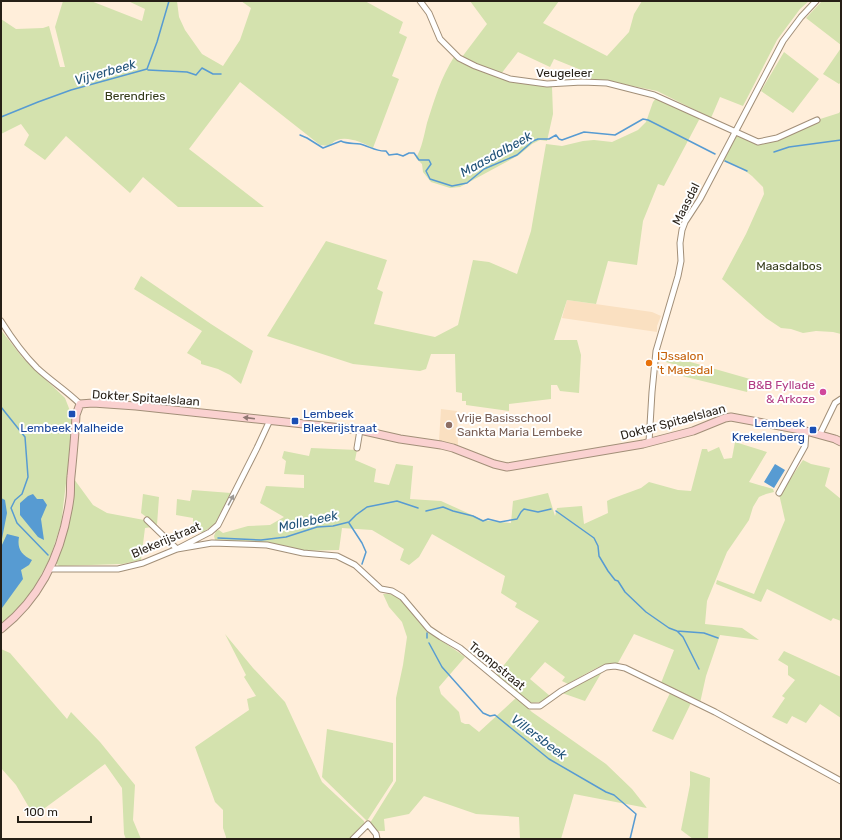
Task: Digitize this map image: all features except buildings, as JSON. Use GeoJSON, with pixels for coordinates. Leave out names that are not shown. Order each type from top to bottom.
{"type":"FeatureCollection","features":[{"type":"Feature","properties":{"kind":"street","name":"Veugeleer"},"geometry":{"type":"LineString","coordinates":[[420,1],[429,13],[440,39],[459,58],[475,66],[510,79],[547,84],[582,82],[607,83],[654,95],[758,142],[777,138],[817,120]]}},
{"type":"Feature","properties":{"kind":"street","name":"Maasdal"},"geometry":{"type":"LineString","coordinates":[[649,442],[656,351],[678,276],[681,261],[680,243],[685,222],[700,199],[783,41],[801,17],[816,1]]}},
{"type":"Feature","properties":{"kind":"street"},"geometry":{"type":"LineString","coordinates":[[1,321],[7,332],[36,366],[84,404]]}},
{"type":"Feature","properties":{"kind":"street"},"geometry":{"type":"LineString","coordinates":[[820,434],[835,403],[841,399]]}},
{"type":"Feature","properties":{"kind":"street","name":"Dokter Spitaelslaan"},"geometry":{"type":"LineString","coordinates":[[1,629],[26,605],[40,587],[51,568],[66,520],[70,497],[76,415],[84,404],[136,406],[360,430],[400,439],[453,448],[494,464],[507,467],[649,442],[693,431],[731,417],[820,434],[841,442]]}},
{"type":"Feature","properties":{"kind":"street","name":"Blekerijstraat"},"geometry":{"type":"LineString","coordinates":[[51,568],[118,569],[143,563],[177,549],[210,532],[218,525],[255,454],[270,420]]}},
{"type":"Feature","properties":{"kind":"street"},"geometry":{"type":"LineString","coordinates":[[357,448],[360,430]]}},
{"type":"Feature","properties":{"kind":"street"},"geometry":{"type":"LineString","coordinates":[[779,493],[805,446],[806,431]]}},
{"type":"Feature","properties":{"kind":"street"},"geometry":{"type":"LineString","coordinates":[[147,520],[177,549]]}},
{"type":"Feature","properties":{"kind":"street"},"geometry":{"type":"LineString","coordinates":[[210,532],[209,538],[212,543]]}},
{"type":"Feature","properties":{"kind":"street","name":"Trompstraat"},"geometry":{"type":"LineString","coordinates":[[177,549],[212,543],[267,545],[303,553],[336,556],[355,565],[381,589],[392,591],[402,597],[429,629],[460,648],[530,706],[540,706],[561,691],[606,667],[615,666],[625,668],[708,709],[841,782]]}},
{"type":"Feature","properties":{"kind":"street"},"geometry":{"type":"LineString","coordinates":[[353,839],[368,824],[376,834],[377,839]]}},
{"type":"Feature","properties":{"kind":"shaded area"},"geometry":{"type":"Polygon","coordinates":[[[567,300],[652,312],[661,316],[657,326],[657,332],[562,318],[567,300]]]}},
{"type":"Feature","properties":{"kind":"shaded area","name":"Vrije Basisschool Sankta Maria Lembeke"},"geometry":{"type":"Polygon","coordinates":[[[441,409],[457,411],[458,445],[439,441],[441,409]]]}},
{"type":"Feature","properties":{"kind":"green space","name":"Berendries"},"geometry":{"type":"Polygon","coordinates":[[[63,1],[91,1],[142,21],[145,9],[128,1],[177,1],[179,17],[185,30],[202,54],[223,66],[240,40],[251,8],[241,1],[365,1],[403,22],[399,33],[407,37],[392,76],[399,79],[373,148],[351,139],[336,140],[329,146],[320,145],[240,82],[189,149],[264,207],[178,207],[143,177],[130,193],[66,136],[45,160],[24,145],[29,135],[21,124],[1,134],[1,19],[16,29],[43,28],[49,26],[60,67],[65,67],[55,27],[63,1]]]}},
{"type":"Feature","properties":{"kind":"green space"},"geometry":{"type":"Polygon","coordinates":[[[470,1],[559,1],[543,23],[607,56],[629,32],[634,14],[642,1],[809,1],[800,9],[777,40],[743,106],[720,97],[711,118],[657,91],[608,81],[588,81],[591,74],[554,59],[550,67],[518,52],[501,74],[462,57],[487,24],[470,1]]]}},
{"type":"Feature","properties":{"kind":"green space"},"geometry":{"type":"Polygon","coordinates":[[[822,1],[841,1],[841,45],[806,18],[822,1]]]}},
{"type":"Feature","properties":{"kind":"green space"},"geometry":{"type":"Polygon","coordinates":[[[841,48],[841,82],[839,84],[823,74],[841,48]]]}},
{"type":"Feature","properties":{"kind":"green space"},"geometry":{"type":"Polygon","coordinates":[[[784,52],[819,79],[793,113],[761,91],[784,52]]]}},
{"type":"Feature","properties":{"kind":"green space"},"geometry":{"type":"Polygon","coordinates":[[[454,57],[459,62],[516,82],[552,87],[553,114],[547,141],[540,140],[532,144],[519,155],[460,187],[450,188],[431,182],[423,172],[422,164],[416,158],[438,89],[454,57]]]}},
{"type":"Feature","properties":{"kind":"green space"},"geometry":{"type":"Polygon","coordinates":[[[657,97],[700,118],[664,186],[658,184],[643,221],[637,265],[608,261],[596,304],[567,300],[554,340],[577,340],[581,355],[579,393],[560,391],[557,385],[551,385],[551,399],[509,404],[509,411],[466,405],[466,401],[462,401],[462,393],[456,392],[455,354],[431,354],[426,369],[420,371],[353,364],[267,336],[326,241],[387,260],[377,289],[383,292],[374,324],[435,337],[458,325],[473,260],[489,262],[517,274],[531,231],[546,144],[562,146],[594,140],[612,142],[638,130],[646,122],[653,102],[657,97]]]}},
{"type":"Feature","properties":{"kind":"green space","name":"Maasdalbos"},"geometry":{"type":"Polygon","coordinates":[[[841,110],[841,334],[816,331],[803,333],[791,329],[781,328],[766,318],[722,279],[746,234],[764,194],[763,187],[752,176],[740,167],[723,161],[737,135],[758,142],[839,113],[841,110]]]}},
{"type":"Feature","properties":{"kind":"green space"},"geometry":{"type":"Polygon","coordinates":[[[141,276],[253,351],[241,384],[230,375],[218,369],[201,364],[201,361],[187,353],[202,331],[134,289],[141,276]]]}},
{"type":"Feature","properties":{"kind":"green space"},"geometry":{"type":"Polygon","coordinates":[[[1,330],[22,357],[65,398],[72,416],[61,524],[50,558],[27,601],[1,624],[1,330]]]}},
{"type":"Feature","properties":{"kind":"green space"},"geometry":{"type":"Polygon","coordinates":[[[659,353],[750,379],[747,392],[682,376],[684,367],[658,360],[659,353]]]}},
{"type":"Feature","properties":{"kind":"green space"},"geometry":{"type":"Polygon","coordinates":[[[735,442],[767,452],[749,482],[773,489],[774,492],[759,497],[753,507],[749,520],[727,552],[707,601],[705,624],[742,628],[759,640],[720,635],[706,676],[700,703],[661,683],[674,650],[634,634],[618,663],[598,667],[568,684],[562,681],[565,677],[545,662],[530,679],[550,696],[541,702],[531,703],[496,675],[539,621],[515,607],[517,603],[501,593],[505,576],[432,534],[419,557],[409,565],[400,560],[404,549],[372,530],[342,528],[339,550],[299,551],[274,544],[215,540],[214,536],[216,531],[219,530],[223,533],[248,526],[270,525],[284,517],[260,503],[266,486],[304,488],[304,475],[284,474],[286,461],[282,458],[284,451],[309,456],[311,448],[357,450],[355,460],[376,469],[374,482],[389,485],[396,464],[413,466],[410,499],[441,501],[483,520],[511,523],[513,501],[548,493],[555,516],[557,508],[582,506],[584,524],[608,513],[607,501],[641,488],[649,482],[678,490],[691,491],[702,449],[707,449],[708,452],[719,447],[724,459],[732,458],[735,442]]]}},
{"type":"Feature","properties":{"kind":"green space"},"geometry":{"type":"Polygon","coordinates":[[[803,460],[811,464],[830,468],[825,486],[841,499],[841,621],[833,618],[831,621],[767,589],[761,602],[716,584],[717,580],[754,594],[785,520],[779,494],[803,460]]]}},
{"type":"Feature","properties":{"kind":"green space"},"geometry":{"type":"Polygon","coordinates":[[[74,479],[93,505],[107,513],[144,520],[152,527],[145,528],[141,560],[122,564],[59,566],[57,564],[68,527],[74,479]]]}},
{"type":"Feature","properties":{"kind":"green space"},"geometry":{"type":"Polygon","coordinates":[[[192,490],[231,493],[216,523],[202,533],[193,525],[193,518],[176,515],[177,499],[190,501],[192,490]]]}},
{"type":"Feature","properties":{"kind":"green space"},"geometry":{"type":"Polygon","coordinates":[[[143,494],[159,497],[157,525],[141,513],[143,494]]]}},
{"type":"Feature","properties":{"kind":"green space"},"geometry":{"type":"Polygon","coordinates":[[[383,594],[399,597],[427,630],[465,657],[439,687],[441,694],[459,712],[461,722],[469,724],[479,732],[517,697],[532,712],[606,764],[632,789],[647,808],[574,794],[561,839],[520,839],[519,817],[476,814],[424,796],[409,814],[384,819],[385,831],[377,831],[370,823],[396,781],[396,698],[407,637],[402,622],[389,607],[383,594]]]}},
{"type":"Feature","properties":{"kind":"green space"},"geometry":{"type":"Polygon","coordinates":[[[225,634],[253,668],[285,702],[322,782],[364,821],[365,825],[350,839],[226,839],[223,828],[223,810],[215,802],[195,747],[249,710],[247,699],[256,696],[244,677],[246,675],[225,634]]]}},
{"type":"Feature","properties":{"kind":"green space"},"geometry":{"type":"Polygon","coordinates":[[[1,649],[10,653],[67,719],[71,712],[100,742],[135,785],[133,820],[141,839],[126,839],[124,834],[122,788],[105,764],[34,816],[16,785],[1,768],[1,649]]]}},
{"type":"Feature","properties":{"kind":"green space"},"geometry":{"type":"Polygon","coordinates":[[[784,651],[841,677],[841,718],[820,704],[806,723],[792,716],[787,724],[772,717],[785,698],[782,696],[795,680],[788,675],[788,666],[778,660],[784,651]]]}},
{"type":"Feature","properties":{"kind":"green space"},"geometry":{"type":"Polygon","coordinates":[[[603,670],[585,701],[562,693],[603,670]]]}},
{"type":"Feature","properties":{"kind":"green space"},"geometry":{"type":"Polygon","coordinates":[[[670,693],[691,703],[673,740],[652,731],[670,693]]]}},
{"type":"Feature","properties":{"kind":"green space"},"geometry":{"type":"Polygon","coordinates":[[[327,729],[393,743],[393,781],[367,821],[322,777],[327,729]]]}},
{"type":"Feature","properties":{"kind":"green space"},"geometry":{"type":"Polygon","coordinates":[[[690,771],[710,778],[708,839],[693,839],[681,830],[690,785],[690,771]]]}},
{"type":"Feature","properties":{"kind":"water"},"geometry":{"type":"Polygon","coordinates":[[[775,464],[785,470],[774,488],[764,482],[775,464]]]}},
{"type":"Feature","properties":{"kind":"water"},"geometry":{"type":"Polygon","coordinates":[[[33,494],[37,499],[43,499],[47,505],[41,519],[44,540],[38,537],[20,515],[20,503],[28,496],[33,494]]]}},
{"type":"Feature","properties":{"kind":"water"},"geometry":{"type":"Polygon","coordinates":[[[1,498],[5,500],[7,513],[1,544],[1,498]]]}},
{"type":"Feature","properties":{"kind":"water"},"geometry":{"type":"Polygon","coordinates":[[[7,534],[19,537],[19,548],[25,556],[32,560],[29,565],[21,570],[23,579],[1,608],[1,547],[7,534]]]}},
{"type":"Feature","properties":{"kind":"waterway","name":"Vijverbeek"},"geometry":{"type":"LineString","coordinates":[[1,117],[71,90],[147,69],[157,42],[169,1]]}},
{"type":"Feature","properties":{"kind":"waterway","name":"Maasdalbeek"},"geometry":{"type":"LineString","coordinates":[[148,70],[187,72],[196,75],[202,68],[213,74],[221,74]]}},
{"type":"Feature","properties":{"kind":"waterway","name":"Maasdalbeek"},"geometry":{"type":"LineString","coordinates":[[300,135],[323,148],[341,141],[386,151],[389,155],[397,154],[403,156],[409,153],[414,153],[419,160],[429,160],[431,164],[426,171],[430,179],[452,186],[467,183],[484,169],[517,155],[533,141],[538,139],[549,139],[556,135],[562,140],[584,132],[615,135],[643,119],[648,120],[715,154]]}},
{"type":"Feature","properties":{"kind":"waterway","name":"Maasdalbeek"},"geometry":{"type":"LineString","coordinates":[[774,152],[789,147],[841,140]]}},
{"type":"Feature","properties":{"kind":"waterway","name":"Maasdalbeek"},"geometry":{"type":"LineString","coordinates":[[725,161],[747,171]]}},
{"type":"Feature","properties":{"kind":"waterway","name":"Mollebeek"},"geometry":{"type":"LineString","coordinates":[[1,407],[25,437],[28,477],[22,494],[15,500],[11,508],[17,523],[48,555]]}},
{"type":"Feature","properties":{"kind":"waterway","name":"Mollebeek"},"geometry":{"type":"LineString","coordinates":[[218,538],[261,540],[286,537],[317,527],[333,526],[349,522],[367,507],[397,501],[418,508]]}},
{"type":"Feature","properties":{"kind":"waterway","name":"Mollebeek"},"geometry":{"type":"LineString","coordinates":[[426,511],[443,507],[473,516],[483,521],[488,519],[500,522],[517,519],[524,509],[538,512],[551,509]]}},
{"type":"Feature","properties":{"kind":"waterway","name":"Mollebeek"},"geometry":{"type":"LineString","coordinates":[[556,511],[594,538],[598,546],[599,556],[608,571],[615,580],[618,581],[625,592],[646,612],[669,628],[677,631],[704,633],[718,638]]}},
{"type":"Feature","properties":{"kind":"waterway","name":"Villersbeek"},"geometry":{"type":"LineString","coordinates":[[349,523],[366,552],[362,564]]}},
{"type":"Feature","properties":{"kind":"waterway"},"geometry":{"type":"LineString","coordinates":[[677,631],[683,637],[699,669]]}},
{"type":"Feature","properties":{"kind":"waterway","name":"Villersbeek"},"geometry":{"type":"LineString","coordinates":[[427,633],[427,638]]}},
{"type":"Feature","properties":{"kind":"waterway","name":"Villersbeek"},"geometry":{"type":"LineString","coordinates":[[429,643],[442,667],[483,713],[490,716],[495,715],[549,759],[606,792],[614,795],[636,814],[630,839]]}},
{"type":"Feature","properties":{"kind":"place","name":"IJssalon 't Maesdal"},"geometry":{"type":"Point","coordinates":[649,363]}},
{"type":"Feature","properties":{"kind":"place","name":"B&B Fyllade & Arkoze"},"geometry":{"type":"Point","coordinates":[823,392]}},
{"type":"Feature","properties":{"kind":"place","name":"Lembeek Malheide"},"geometry":{"type":"Point","coordinates":[72,414]}},
{"type":"Feature","properties":{"kind":"place","name":"Lembeek Blekerijstraat"},"geometry":{"type":"Point","coordinates":[295,421]}},
{"type":"Feature","properties":{"kind":"place","name":"Vrije Basisschool Sankta Maria Lembeke"},"geometry":{"type":"Point","coordinates":[449,425]}},
{"type":"Feature","properties":{"kind":"place","name":"Lembeek Krekelenberg"},"geometry":{"type":"Point","coordinates":[813,430]}}]}
